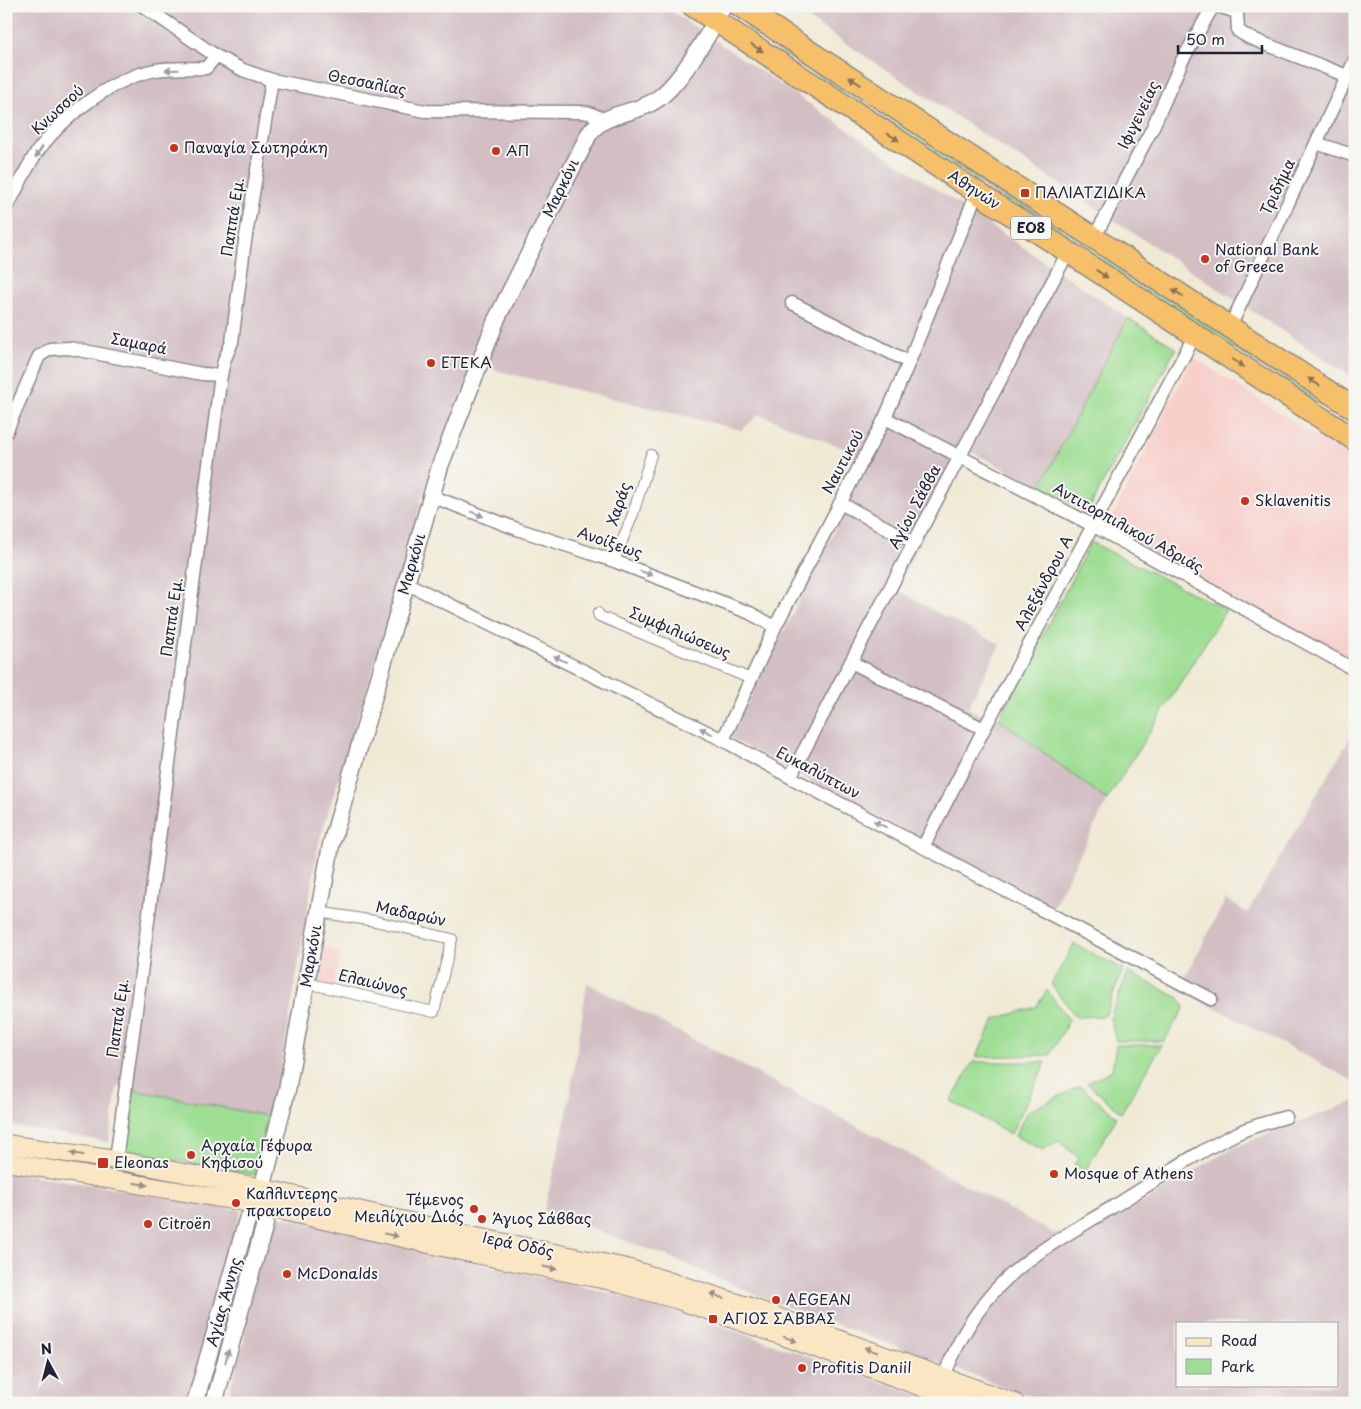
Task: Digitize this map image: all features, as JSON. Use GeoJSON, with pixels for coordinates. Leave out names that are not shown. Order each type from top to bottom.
{"type":"FeatureCollection","features":[{"type":"Feature","properties":{"kind":"highway","name":"Αθηνών"},"geometry":{"type":"LineString","coordinates":[[693,6],[721,14],[977,192],[1355,440]]}},
{"type":"Feature","properties":{"kind":"highway","name":"Αθηνών"},"geometry":{"type":"LineString","coordinates":[[740,6],[1355,409]]}},
{"type":"Feature","properties":{"kind":"main road","name":"Ιερά Οδός"},"geometry":{"type":"LineString","coordinates":[[6,1144],[116,1160],[260,1196],[456,1250],[629,1286],[678,1300],[786,1337],[966,1403]]}},
{"type":"Feature","properties":{"kind":"main road","name":"Ιερά Οδός"},"geometry":{"type":"LineString","coordinates":[[6,1162],[260,1196],[467,1235],[627,1268],[725,1299],[1015,1403]]}},
{"type":"Feature","properties":{"kind":"street","name":"Θεσσαλίας"},"geometry":{"type":"LineString","coordinates":[[143,6],[216,56],[244,70],[272,80],[425,111],[581,112],[604,119]]}},
{"type":"Feature","properties":{"kind":"street","name":"Ιφιγενείας"},"geometry":{"type":"LineString","coordinates":[[1094,238],[1152,129],[1182,61],[1212,6]]}},
{"type":"Feature","properties":{"kind":"street"},"geometry":{"type":"LineString","coordinates":[[1218,6],[1239,9],[1238,31],[1250,38],[1347,76]]}},
{"type":"Feature","properties":{"kind":"street","name":"Μαρκόνι"},"geometry":{"type":"LineString","coordinates":[[260,1196],[287,1090],[331,845],[440,466],[497,318],[589,134],[604,119],[648,105],[664,95],[674,84],[721,14]]}},
{"type":"Feature","properties":{"kind":"street","name":"Κνωσσού"},"geometry":{"type":"LineString","coordinates":[[6,208],[39,149],[57,129],[95,96],[126,80],[156,70],[206,68],[216,56]]}},
{"type":"Feature","properties":{"kind":"street","name":"Τριδήμα"},"geometry":{"type":"LineString","coordinates":[[1230,327],[1355,60]]}},
{"type":"Feature","properties":{"kind":"street","name":"Παππά Εμ."},"geometry":{"type":"LineString","coordinates":[[116,1160],[221,375],[224,361],[232,342],[244,248],[272,80]]}},
{"type":"Feature","properties":{"kind":"street"},"geometry":{"type":"LineString","coordinates":[[1316,143],[1355,156]]}},
{"type":"Feature","properties":{"kind":"street","name":"Ναυτικού"},"geometry":{"type":"LineString","coordinates":[[723,740],[775,627],[885,418],[977,192]]}},
{"type":"Feature","properties":{"kind":"street","name":"Αγίου Σάββα"},"geometry":{"type":"LineString","coordinates":[[790,777],[1068,252]]}},
{"type":"Feature","properties":{"kind":"street"},"geometry":{"type":"LineString","coordinates":[[792,303],[909,362]]}},
{"type":"Feature","properties":{"kind":"street","name":"Αλεξάνδρου Α"},"geometry":{"type":"LineString","coordinates":[[923,847],[1195,335]]}},
{"type":"Feature","properties":{"kind":"street","name":"Σαμαρά"},"geometry":{"type":"LineString","coordinates":[[6,432],[39,356],[50,349],[69,348],[202,374],[221,375]]}},
{"type":"Feature","properties":{"kind":"street","name":"Αντιτορπιλικού Αδριάς"},"geometry":{"type":"LineString","coordinates":[[885,418],[1094,526],[1355,670]]}},
{"type":"Feature","properties":{"kind":"street","name":"Χαράς"},"geometry":{"type":"LineString","coordinates":[[614,561],[633,514],[650,455]]}},
{"type":"Feature","properties":{"kind":"street","name":"Ανοίξεως"},"geometry":{"type":"LineString","coordinates":[[431,496],[517,529],[614,561],[750,612],[775,627]]}},
{"type":"Feature","properties":{"kind":"street"},"geometry":{"type":"LineString","coordinates":[[840,503],[915,542]]}},
{"type":"Feature","properties":{"kind":"street","name":"Ευκαλύπτων"},"geometry":{"type":"LineString","coordinates":[[406,582],[723,740],[1211,999]]}},
{"type":"Feature","properties":{"kind":"street","name":"Συμφιλιώσεως"},"geometry":{"type":"LineString","coordinates":[[598,613],[599,616],[751,679]]}},
{"type":"Feature","properties":{"kind":"street"},"geometry":{"type":"LineString","coordinates":[[852,662],[984,729]]}},
{"type":"Feature","properties":{"kind":"street","name":"Μαδαρών"},"geometry":{"type":"LineString","coordinates":[[318,912],[375,921],[452,939],[434,1012]]}},
{"type":"Feature","properties":{"kind":"street","name":"Ελαιώνος"},"geometry":{"type":"LineString","coordinates":[[306,983],[434,1012]]}},
{"type":"Feature","properties":{"kind":"street"},"geometry":{"type":"LineString","coordinates":[[944,1376],[956,1345],[965,1330],[993,1293],[1017,1270],[1048,1247],[1206,1150],[1244,1130],[1286,1117]]}},
{"type":"Feature","properties":{"kind":"street","name":"Αγίας Άννης"},"geometry":{"type":"LineString","coordinates":[[195,1403],[247,1220],[260,1196]]}},
{"type":"Feature","properties":{"kind":"street","name":"Αγίας Άννης"},"geometry":{"type":"LineString","coordinates":[[214,1403],[265,1224],[260,1196]]}},
{"type":"Feature","properties":{"kind":"shaded area"},"geometry":{"type":"Polygon","coordinates":[[[6,6],[664,6],[1128,318],[1040,487],[970,451],[895,588],[942,615],[1000,644],[968,708],[999,719],[1108,800],[1052,909],[730,738],[870,459],[759,414],[742,430],[473,365],[422,497],[402,576],[319,842],[276,1097],[267,1116],[117,1087],[109,1142],[6,1125],[6,6]]]}},
{"type":"Feature","properties":{"kind":"shaded area"},"geometry":{"type":"Polygon","coordinates":[[[789,6],[1355,6],[1355,379],[789,6]]]}},
{"type":"Feature","properties":{"kind":"shaded area"},"geometry":{"type":"Polygon","coordinates":[[[1193,357],[1355,462],[1355,662],[1235,600],[1107,527],[1193,357]]]}},
{"type":"Feature","properties":{"kind":"shaded area"},"geometry":{"type":"Polygon","coordinates":[[[1355,729],[1355,1082],[1179,989],[1226,899],[1247,913],[1355,729]]]}},
{"type":"Feature","properties":{"kind":"shaded area"},"geometry":{"type":"Polygon","coordinates":[[[317,945],[341,952],[333,987],[311,982],[317,945]]]}},
{"type":"Feature","properties":{"kind":"shaded area"},"geometry":{"type":"Polygon","coordinates":[[[587,983],[898,1148],[1053,1233],[1084,1238],[1232,1148],[1355,1101],[1355,1403],[1048,1403],[751,1293],[670,1257],[544,1211],[568,1109],[587,983]]]}},
{"type":"Feature","properties":{"kind":"shaded area"},"geometry":{"type":"Polygon","coordinates":[[[6,1171],[241,1210],[190,1403],[6,1403],[6,1171]]]}},
{"type":"Feature","properties":{"kind":"shaded area"},"geometry":{"type":"Polygon","coordinates":[[[270,1214],[631,1298],[710,1322],[941,1403],[226,1403],[244,1342],[248,1305],[270,1214]]]}},
{"type":"Feature","properties":{"kind":"green space"},"geometry":{"type":"Polygon","coordinates":[[[747,26],[1355,417],[1355,424],[1331,412],[746,29],[747,26]]]}},
{"type":"Feature","properties":{"kind":"green space"},"geometry":{"type":"Polygon","coordinates":[[[1128,318],[1176,348],[1087,512],[1040,487],[1128,318]]]}},
{"type":"Feature","properties":{"kind":"green space"},"geometry":{"type":"Polygon","coordinates":[[[1091,542],[1226,610],[1107,800],[999,719],[1091,542]]]}},
{"type":"Feature","properties":{"kind":"green space"},"geometry":{"type":"Polygon","coordinates":[[[1074,944],[1123,969],[1105,1016],[1076,1017],[1051,984],[1074,944]]]}},
{"type":"Feature","properties":{"kind":"green space"},"geometry":{"type":"Polygon","coordinates":[[[1128,972],[1179,998],[1183,1004],[1184,1009],[1164,1041],[1116,1041],[1110,1018],[1128,972]]]}},
{"type":"Feature","properties":{"kind":"green space"},"geometry":{"type":"Polygon","coordinates":[[[1047,990],[1069,1020],[1050,1055],[976,1057],[995,1019],[1036,1007],[1047,990]]]}},
{"type":"Feature","properties":{"kind":"green space"},"geometry":{"type":"Polygon","coordinates":[[[1116,1045],[1162,1045],[1121,1113],[1087,1083],[1112,1070],[1116,1045]]]}},
{"type":"Feature","properties":{"kind":"green space"},"geometry":{"type":"Polygon","coordinates":[[[973,1062],[1046,1062],[1011,1134],[951,1101],[973,1062]]]}},
{"type":"Feature","properties":{"kind":"green space"},"geometry":{"type":"Polygon","coordinates":[[[1080,1086],[1117,1117],[1085,1171],[1074,1164],[1079,1158],[1058,1141],[1043,1150],[1015,1136],[1027,1112],[1080,1086]]]}},
{"type":"Feature","properties":{"kind":"green space"},"geometry":{"type":"Polygon","coordinates":[[[134,1090],[267,1116],[255,1175],[125,1151],[134,1090]]]}},
{"type":"Feature","properties":{"kind":"place","name":"Παναγία Σωτηράκη"},"geometry":{"type":"Point","coordinates":[174,148]}},
{"type":"Feature","properties":{"kind":"place","name":"ΑΠ"},"geometry":{"type":"Point","coordinates":[496,151]}},
{"type":"Feature","properties":{"kind":"place","name":"ΠΑΛΙΑΤΖΙΔΙΚΑ"},"geometry":{"type":"Point","coordinates":[1025,193]}},
{"type":"Feature","properties":{"kind":"place","name":"National Bank of Greece"},"geometry":{"type":"Point","coordinates":[1205,259]}},
{"type":"Feature","properties":{"kind":"place","name":"ΕΤΕΚΑ"},"geometry":{"type":"Point","coordinates":[431,363]}},
{"type":"Feature","properties":{"kind":"place","name":"Sklavenitis"},"geometry":{"type":"Point","coordinates":[1245,501]}},
{"type":"Feature","properties":{"kind":"place","name":"Αρχαία Γέφυρα Κηφισού"},"geometry":{"type":"Point","coordinates":[191,1155]}},
{"type":"Feature","properties":{"kind":"place","name":"Eleonas"},"geometry":{"type":"Point","coordinates":[103,1163]}},
{"type":"Feature","properties":{"kind":"place","name":"Mosque of Athens"},"geometry":{"type":"Point","coordinates":[1054,1174]}},
{"type":"Feature","properties":{"kind":"place","name":"Καλλιντερης πρακτορειο"},"geometry":{"type":"Point","coordinates":[236,1203]}},
{"type":"Feature","properties":{"kind":"place","name":"Τέμενος Μειλίχιου Διός"},"geometry":{"type":"Point","coordinates":[474,1209]}},
{"type":"Feature","properties":{"kind":"place","name":"Άγιος Σάββας"},"geometry":{"type":"Point","coordinates":[482,1219]}},
{"type":"Feature","properties":{"kind":"place","name":"Citroën"},"geometry":{"type":"Point","coordinates":[148,1224]}},
{"type":"Feature","properties":{"kind":"place","name":"McDonalds"},"geometry":{"type":"Point","coordinates":[287,1274]}},
{"type":"Feature","properties":{"kind":"place","name":"AEGEAN"},"geometry":{"type":"Point","coordinates":[776,1300]}},
{"type":"Feature","properties":{"kind":"place","name":"ΑΓΙΟΣ ΣΑΒΒΑΣ"},"geometry":{"type":"Point","coordinates":[713,1319]}},
{"type":"Feature","properties":{"kind":"place","name":"Profitis Daniil"},"geometry":{"type":"Point","coordinates":[802,1368]}}]}
